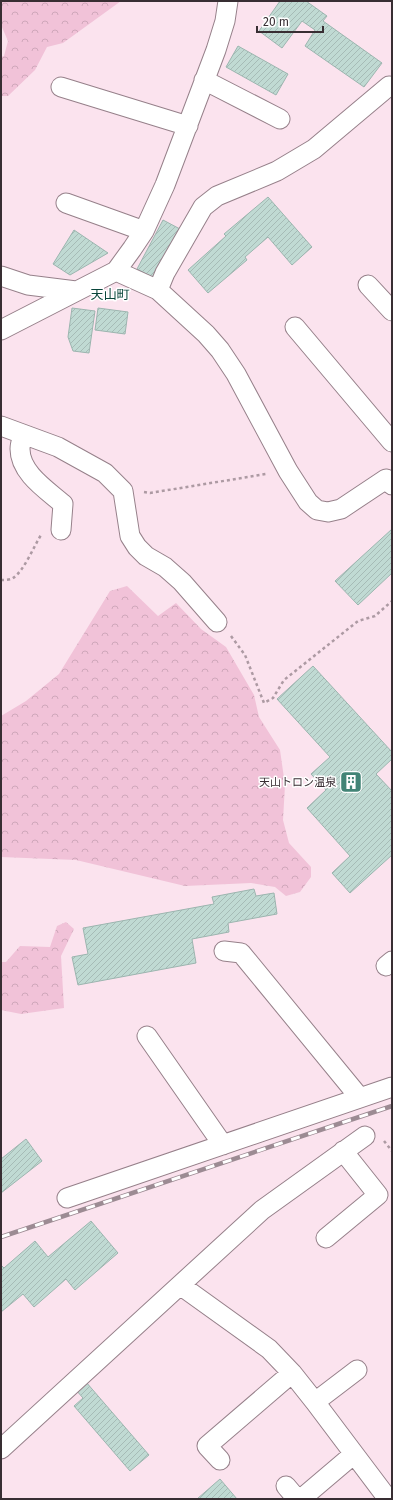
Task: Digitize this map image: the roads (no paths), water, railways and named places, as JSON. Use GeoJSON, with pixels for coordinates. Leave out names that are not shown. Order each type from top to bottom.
{"type":"FeatureCollection","features":[{"type":"Feature","properties":{"kind":"street"},"geometry":{"type":"LineString","coordinates":[[1,330],[116,271],[144,231],[165,185],[216,50],[225,21],[228,1]]}},
{"type":"Feature","properties":{"kind":"street"},"geometry":{"type":"LineString","coordinates":[[204,80],[280,120]]}},
{"type":"Feature","properties":{"kind":"street"},"geometry":{"type":"LineString","coordinates":[[158,290],[203,207],[217,196],[277,171],[314,149],[389,86]]}},
{"type":"Feature","properties":{"kind":"street"},"geometry":{"type":"LineString","coordinates":[[61,87],[188,126]]}},
{"type":"Feature","properties":{"kind":"street"},"geometry":{"type":"LineString","coordinates":[[66,203],[144,231]]}},
{"type":"Feature","properties":{"kind":"street"},"geometry":{"type":"LineString","coordinates":[[116,271],[158,290],[206,334],[220,350],[236,374],[288,471],[308,502],[317,510],[328,512],[341,509],[390,477]]}},
{"type":"Feature","properties":{"kind":"street"},"geometry":{"type":"LineString","coordinates":[[1,276],[28,285],[76,291]]}},
{"type":"Feature","properties":{"kind":"street"},"geometry":{"type":"LineString","coordinates":[[368,285],[392,311]]}},
{"type":"Feature","properties":{"kind":"street"},"geometry":{"type":"LineString","coordinates":[[295,327],[392,442]]}},
{"type":"Feature","properties":{"kind":"street"},"geometry":{"type":"LineString","coordinates":[[1,426],[58,447],[105,473],[124,491],[130,536],[137,547],[146,556],[165,567],[182,582],[217,622]]}},
{"type":"Feature","properties":{"kind":"street"},"geometry":{"type":"LineString","coordinates":[[23,434],[20,449],[22,461],[43,488],[63,504],[62,530]]}},
{"type":"Feature","properties":{"kind":"street"},"geometry":{"type":"LineString","coordinates":[[224,951],[241,953],[360,1098]]}},
{"type":"Feature","properties":{"kind":"street"},"geometry":{"type":"LineString","coordinates":[[147,1036],[224,1145]]}},
{"type":"Feature","properties":{"kind":"street"},"geometry":{"type":"LineString","coordinates":[[68,1198],[392,1087]]}},
{"type":"Feature","properties":{"kind":"street"},"geometry":{"type":"LineString","coordinates":[[1,1448],[262,1210],[365,1136]]}},
{"type":"Feature","properties":{"kind":"street"},"geometry":{"type":"LineString","coordinates":[[326,1238],[378,1195],[343,1152]]}},
{"type":"Feature","properties":{"kind":"street"},"geometry":{"type":"LineString","coordinates":[[180,1285],[269,1348],[292,1373],[315,1402],[388,1499]]}},
{"type":"Feature","properties":{"kind":"street"},"geometry":{"type":"LineString","coordinates":[[315,1402],[357,1370]]}},
{"type":"Feature","properties":{"kind":"street"},"geometry":{"type":"LineString","coordinates":[[220,1460],[207,1446],[292,1373]]}},
{"type":"Feature","properties":{"kind":"street"},"geometry":{"type":"LineString","coordinates":[[301,1499],[354,1454]]}},
{"type":"Feature","properties":{"kind":"railway"},"geometry":{"type":"LineString","coordinates":[[1,1237],[392,1106]]}},
{"type":"Feature","properties":{"kind":"place","name":"天山トロン温泉"},"geometry":{"type":"Point","coordinates":[351,782]}},
{"type":"Feature","properties":{"kind":"district","name":"天山町"},"geometry":{"type":"Point","coordinates":[110,294]}}]}
